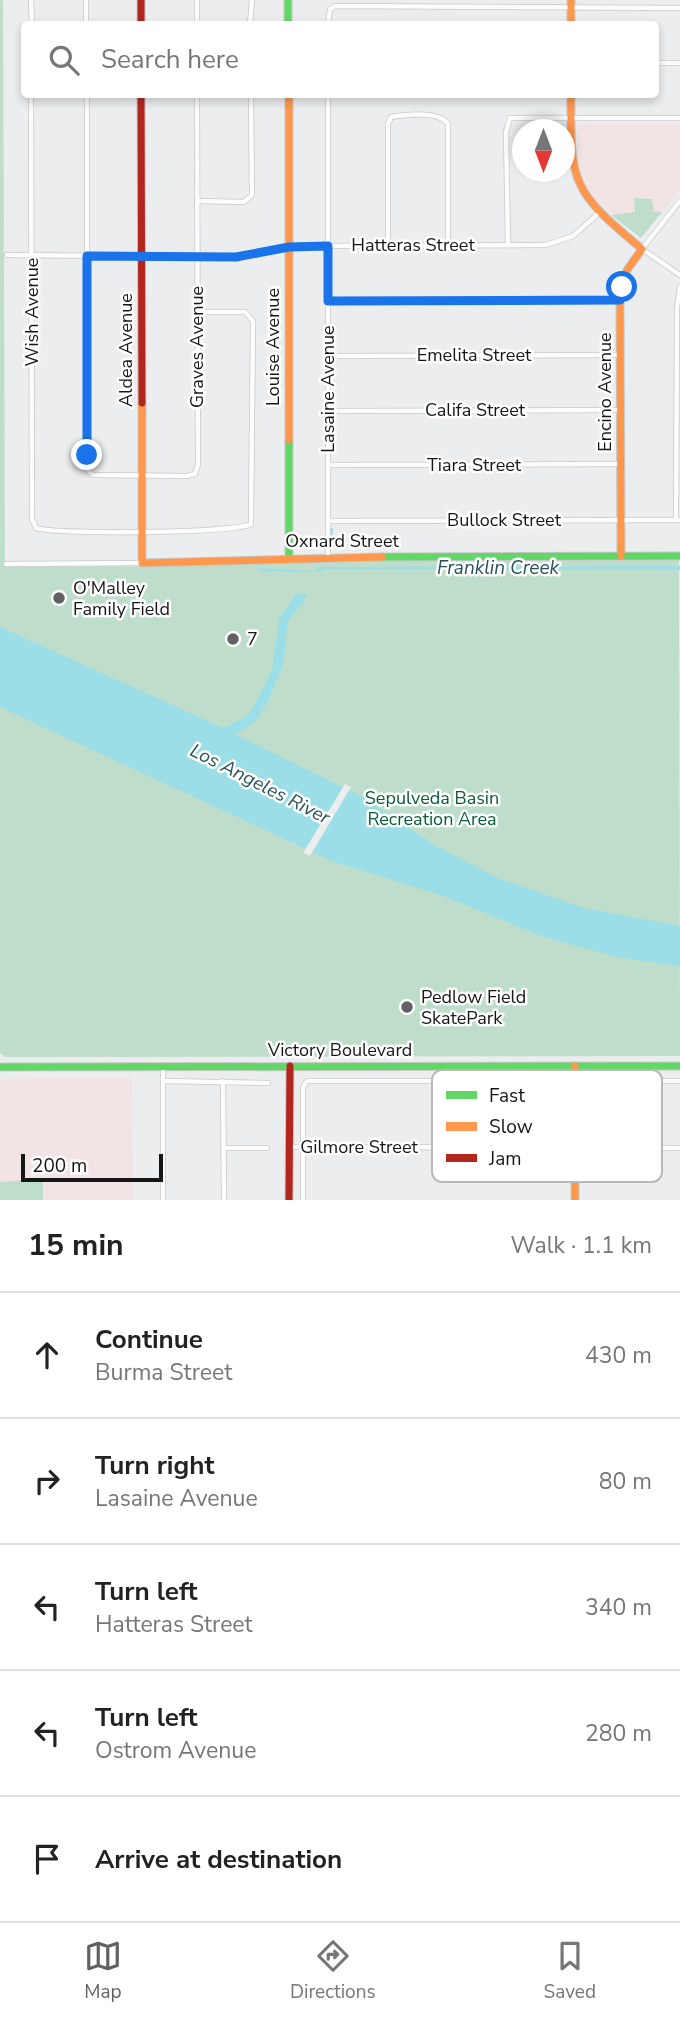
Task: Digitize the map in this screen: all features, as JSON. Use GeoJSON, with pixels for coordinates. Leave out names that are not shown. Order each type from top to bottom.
{"type":"FeatureCollection","features":[{"type":"Feature","properties":{"kind":"main road"},"geometry":{"type":"LineString","coordinates":[[141,0],[141,21]]}},
{"type":"Feature","properties":{"kind":"main road"},"geometry":{"type":"LineString","coordinates":[[288,0],[288,21]]}},
{"type":"Feature","properties":{"kind":"main road","name":"Aldea Avenue"},"geometry":{"type":"LineString","coordinates":[[141,98],[142,563]]}},
{"type":"Feature","properties":{"kind":"main road","name":"Louise Avenue"},"geometry":{"type":"LineString","coordinates":[[289,98],[289,557]]}},
{"type":"Feature","properties":{"kind":"main road"},"geometry":{"type":"LineString","coordinates":[[570,98],[573,175],[584,198],[642,248]]}},
{"type":"Feature","properties":{"kind":"main road","name":"Encino Avenue"},"geometry":{"type":"LineString","coordinates":[[621,556],[620,300],[627,270],[642,248]]}},
{"type":"Feature","properties":{"kind":"main road","name":"Oxnard Street"},"geometry":{"type":"LineString","coordinates":[[142,563],[289,557],[680,556]]}},
{"type":"Feature","properties":{"kind":"main road"},"geometry":{"type":"LineString","coordinates":[[289,1200],[290,1066]]}},
{"type":"Feature","properties":{"kind":"main road","name":"Victory Boulevard"},"geometry":{"type":"LineString","coordinates":[[0,1067],[680,1066]]}},
{"type":"Feature","properties":{"kind":"main road"},"geometry":{"type":"LineString","coordinates":[[575,1182],[575,1200]]}},
{"type":"Feature","properties":{"kind":"street"},"geometry":{"type":"LineString","coordinates":[[31,0],[32,21]]}},
{"type":"Feature","properties":{"kind":"street"},"geometry":{"type":"LineString","coordinates":[[86,0],[86,21]]}},
{"type":"Feature","properties":{"kind":"street"},"geometry":{"type":"LineString","coordinates":[[197,0],[197,21]]}},
{"type":"Feature","properties":{"kind":"street"},"geometry":{"type":"LineString","coordinates":[[250,21],[251,0]]}},
{"type":"Feature","properties":{"kind":"street"},"geometry":{"type":"LineString","coordinates":[[328,21],[330,9],[370,3],[571,4],[680,8]]}},
{"type":"Feature","properties":{"kind":"street"},"geometry":{"type":"LineString","coordinates":[[659,63],[680,63]]}},
{"type":"Feature","properties":{"kind":"street","name":"Wish Avenue"},"geometry":{"type":"LineString","coordinates":[[31,98],[32,519],[36,528],[142,530]]}},
{"type":"Feature","properties":{"kind":"street"},"geometry":{"type":"LineString","coordinates":[[86,98],[88,473],[142,475]]}},
{"type":"Feature","properties":{"kind":"street","name":"Graves Avenue"},"geometry":{"type":"LineString","coordinates":[[142,475],[195,474],[198,465],[197,98]]}},
{"type":"Feature","properties":{"kind":"street"},"geometry":{"type":"LineString","coordinates":[[197,201],[244,202],[252,195],[251,98]]}},
{"type":"Feature","properties":{"kind":"street","name":"Lasaine Avenue"},"geometry":{"type":"LineString","coordinates":[[328,98],[328,557]]}},
{"type":"Feature","properties":{"kind":"street"},"geometry":{"type":"LineString","coordinates":[[388,246],[389,120],[401,116],[445,119],[449,129],[448,245]]}},
{"type":"Feature","properties":{"kind":"street"},"geometry":{"type":"LineString","coordinates":[[508,245],[508,120],[519,116],[680,118]]}},
{"type":"Feature","properties":{"kind":"street"},"geometry":{"type":"LineString","coordinates":[[679,205],[642,248],[680,275]]}},
{"type":"Feature","properties":{"kind":"street","name":"Hatteras Street"},"geometry":{"type":"LineString","coordinates":[[7,256],[198,257],[243,256],[289,247],[545,245],[563,241],[584,229],[599,213]]}},
{"type":"Feature","properties":{"kind":"street"},"geometry":{"type":"LineString","coordinates":[[678,520],[677,307],[680,287]]}},
{"type":"Feature","properties":{"kind":"street"},"geometry":{"type":"LineString","coordinates":[[328,301],[620,300]]}},
{"type":"Feature","properties":{"kind":"street"},"geometry":{"type":"LineString","coordinates":[[142,530],[212,531],[245,528],[251,524],[253,321],[245,312],[197,312]]}},
{"type":"Feature","properties":{"kind":"street","name":"Emelita Street"},"geometry":{"type":"LineString","coordinates":[[328,356],[621,355]]}},
{"type":"Feature","properties":{"kind":"street","name":"Califa Street"},"geometry":{"type":"LineString","coordinates":[[328,411],[621,410]]}},
{"type":"Feature","properties":{"kind":"street","name":"Tiara Street"},"geometry":{"type":"LineString","coordinates":[[328,465],[620,464]]}},
{"type":"Feature","properties":{"kind":"street","name":"Bullock Street"},"geometry":{"type":"LineString","coordinates":[[329,521],[678,520]]}},
{"type":"Feature","properties":{"kind":"street","name":"Oxnard Street"},"geometry":{"type":"LineString","coordinates":[[6,564],[142,563]]}},
{"type":"Feature","properties":{"kind":"street"},"geometry":{"type":"LineString","coordinates":[[163,1066],[163,1200]]}},
{"type":"Feature","properties":{"kind":"street"},"geometry":{"type":"LineString","coordinates":[[223,1081],[224,1200]]}},
{"type":"Feature","properties":{"kind":"street","name":"Victory Boulevard"},"geometry":{"type":"LineString","coordinates":[[662,1081],[680,1081]]}},
{"type":"Feature","properties":{"kind":"street","name":"Victory Boulevard"},"geometry":{"type":"LineString","coordinates":[[163,1082],[268,1083]]}},
{"type":"Feature","properties":{"kind":"street","name":"Victory Boulevard"},"geometry":{"type":"LineString","coordinates":[[302,1147],[304,1083],[432,1082]]}},
{"type":"Feature","properties":{"kind":"street"},"geometry":{"type":"LineString","coordinates":[[223,1148],[267,1147]]}},
{"type":"Feature","properties":{"kind":"street","name":"Gilmore Street"},"geometry":{"type":"LineString","coordinates":[[289,1147],[432,1147]]}},
{"type":"Feature","properties":{"kind":"street"},"geometry":{"type":"LineString","coordinates":[[302,1147],[303,1200]]}},
{"type":"Feature","properties":{"kind":"street","name":"Gilmore Street"},"geometry":{"type":"LineString","coordinates":[[662,1148],[680,1148]]}},
{"type":"Feature","properties":{"kind":"shaded area"},"geometry":{"type":"Polygon","coordinates":[[[580,123],[680,124],[680,191],[642,237],[600,206],[587,190],[578,164],[577,126],[580,123]]]}},
{"type":"Feature","properties":{"kind":"shaded area"},"geometry":{"type":"Polygon","coordinates":[[[132,1078],[133,1200],[0,1200],[0,1079],[132,1078]]]}},
{"type":"Feature","properties":{"kind":"green space","name":"Sepulveda Basin Recreation Area"},"geometry":{"type":"Polygon","coordinates":[[[0,0],[3,0],[5,567],[195,566],[262,561],[679,560],[680,1056],[5,1057],[0,1053],[0,0]]]}},
{"type":"Feature","properties":{"kind":"green space"},"geometry":{"type":"Polygon","coordinates":[[[634,198],[652,199],[654,210],[650,211],[662,212],[641,238],[611,215],[635,212],[634,198]]]}},
{"type":"Feature","properties":{"kind":"green space"},"geometry":{"type":"Polygon","coordinates":[[[43,1179],[43,1200],[0,1200],[0,1182],[43,1179]]]}},
{"type":"Feature","properties":{"kind":"water","name":"Franklin Creek"},"geometry":{"type":"Polygon","coordinates":[[[680,566],[680,570],[326,569],[320,572],[260,571],[256,568],[316,571],[317,567],[680,566]]]}},
{"type":"Feature","properties":{"kind":"water","name":"Los Angeles River"},"geometry":{"type":"Polygon","coordinates":[[[296,594],[308,595],[288,621],[283,664],[267,703],[254,723],[234,734],[361,796],[436,846],[500,879],[584,908],[680,926],[680,966],[621,958],[547,938],[438,894],[334,862],[0,707],[0,627],[223,728],[246,717],[253,708],[272,670],[279,619],[296,594]]]}},
{"type":"Feature","properties":{"kind":"pier"},"geometry":{"type":"Polygon","coordinates":[[[345,784],[351,787],[310,856],[303,853],[345,784]]]}},
{"type":"Feature","properties":{"kind":"waterway"},"geometry":{"type":"LineString","coordinates":[[330,552],[332,529]]}},
{"type":"Feature","properties":{"kind":"traffic: fast"},"geometry":{"type":"LineString","coordinates":[[288,0],[288,21]]}},
{"type":"Feature","properties":{"kind":"traffic: fast"},"geometry":{"type":"LineString","coordinates":[[289,440],[289,557]]}},
{"type":"Feature","properties":{"kind":"traffic: fast"},"geometry":{"type":"LineString","coordinates":[[382,557],[680,556]]}},
{"type":"Feature","properties":{"kind":"traffic: fast"},"geometry":{"type":"LineString","coordinates":[[0,1067],[680,1066]]}},
{"type":"Feature","properties":{"kind":"traffic: slow"},"geometry":{"type":"LineString","coordinates":[[571,0],[571,21]]}},
{"type":"Feature","properties":{"kind":"traffic: slow"},"geometry":{"type":"LineString","coordinates":[[289,98],[289,440]]}},
{"type":"Feature","properties":{"kind":"traffic: slow"},"geometry":{"type":"LineString","coordinates":[[571,98],[572,148],[580,184],[601,213],[642,249],[627,270],[620,300],[621,556]]}},
{"type":"Feature","properties":{"kind":"traffic: slow"},"geometry":{"type":"LineString","coordinates":[[142,403],[142,563],[382,557]]}},
{"type":"Feature","properties":{"kind":"traffic: slow"},"geometry":{"type":"LineString","coordinates":[[575,1182],[575,1200]]}},
{"type":"Feature","properties":{"kind":"traffic: jam"},"geometry":{"type":"LineString","coordinates":[[141,0],[141,21]]}},
{"type":"Feature","properties":{"kind":"traffic: jam"},"geometry":{"type":"LineString","coordinates":[[141,98],[142,403]]}},
{"type":"Feature","properties":{"kind":"traffic: jam"},"geometry":{"type":"LineString","coordinates":[[289,1200],[290,1066]]}},
{"type":"Feature","properties":{"kind":"place","name":"O'Malley Family Field"},"geometry":{"type":"Point","coordinates":[59,598]}},
{"type":"Feature","properties":{"kind":"place","name":"7"},"geometry":{"type":"Point","coordinates":[233,639]}},
{"type":"Feature","properties":{"kind":"place","name":"Pedlow Field SkatePark"},"geometry":{"type":"Point","coordinates":[407,1007]}},
{"type":"Feature","properties":{"kind":"route"},"geometry":{"type":"LineString","coordinates":[[87,455],[87,256],[236,257],[289,247],[328,246],[328,301],[620,300],[622,287]]}}]}
